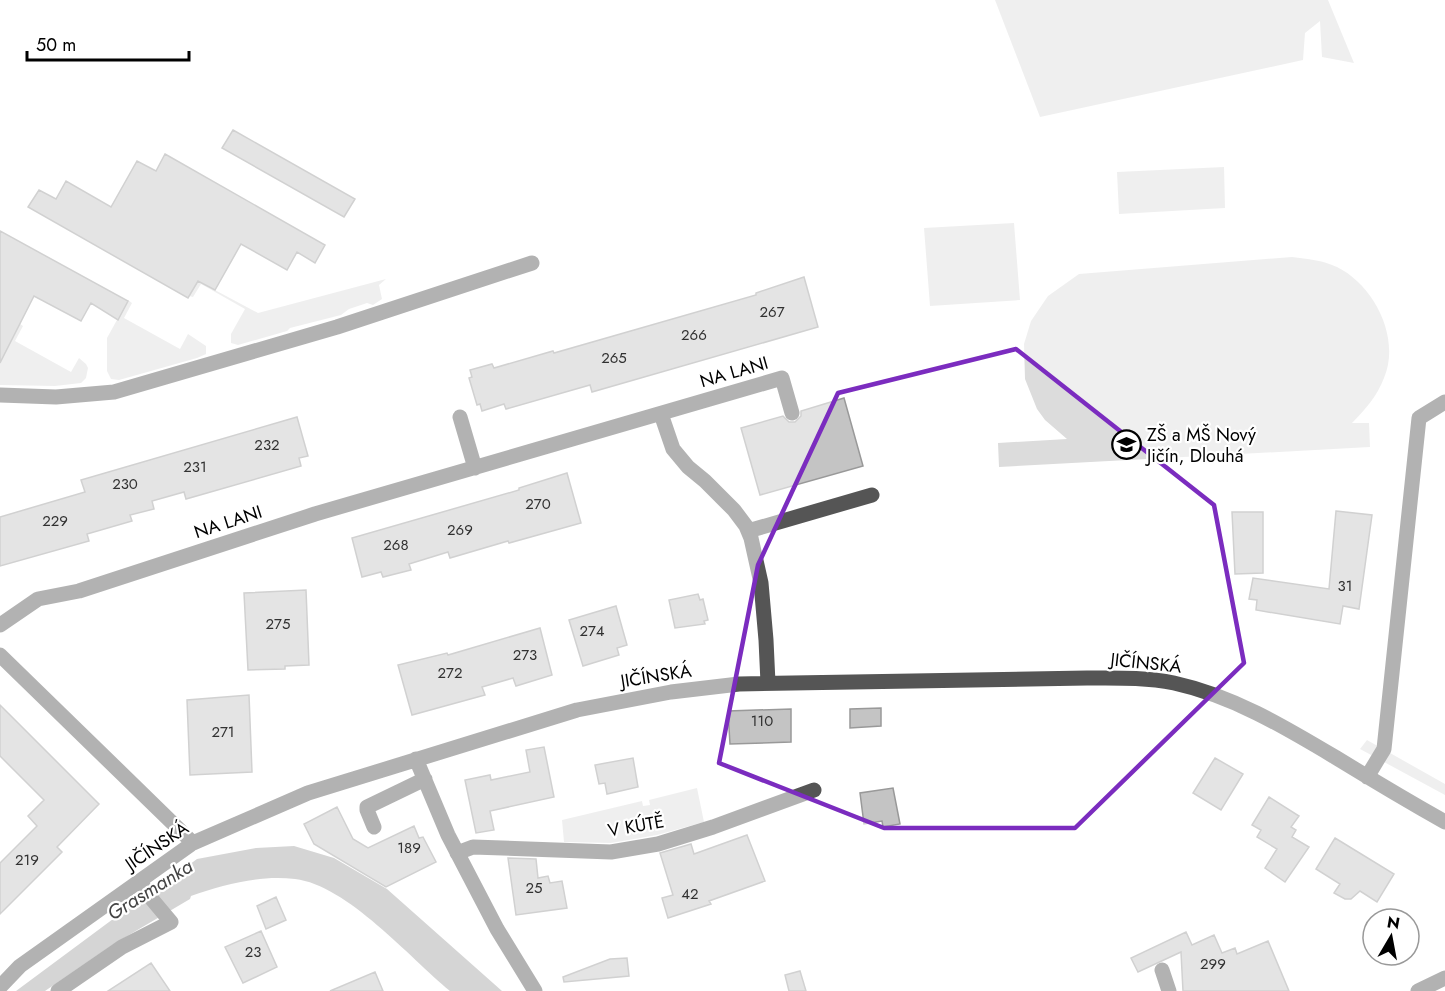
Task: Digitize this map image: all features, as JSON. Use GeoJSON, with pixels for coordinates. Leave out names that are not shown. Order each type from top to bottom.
{"type":"FeatureCollection","features":[{"type":"Feature","properties":{"kind":"street"},"geometry":{"type":"LineString","coordinates":[[0,395],[56,397],[114,392],[337,327],[532,263]]}},
{"type":"Feature","properties":{"kind":"street","name":"NA LANI"},"geometry":{"type":"LineString","coordinates":[[0,625],[38,599],[79,591],[315,514],[782,378],[792,413]]}},
{"type":"Feature","properties":{"kind":"street"},"geometry":{"type":"LineString","coordinates":[[1367,777],[1384,750],[1419,418],[1445,402]]}},
{"type":"Feature","properties":{"kind":"street"},"geometry":{"type":"LineString","coordinates":[[661,414],[674,449],[688,467],[727,502],[748,531],[761,583],[768,683]]}},
{"type":"Feature","properties":{"kind":"street"},"geometry":{"type":"LineString","coordinates":[[460,417],[475,468]]}},
{"type":"Feature","properties":{"kind":"street"},"geometry":{"type":"LineString","coordinates":[[748,531],[872,495]]}},
{"type":"Feature","properties":{"kind":"street"},"geometry":{"type":"LineString","coordinates":[[0,655],[193,843]]}},
{"type":"Feature","properties":{"kind":"street","name":"JIČÍNSKÁ"},"geometry":{"type":"LineString","coordinates":[[0,987],[20,966],[193,843],[308,793],[577,710],[671,692],[739,684],[1087,678],[1152,680],[1200,690],[1246,706],[1445,822]]}},
{"type":"Feature","properties":{"kind":"street"},"geometry":{"type":"LineString","coordinates":[[416,759],[457,853],[497,929],[535,991]]}},
{"type":"Feature","properties":{"kind":"street"},"geometry":{"type":"LineString","coordinates":[[374,827],[366,810],[368,807],[425,779]]}},
{"type":"Feature","properties":{"kind":"street","name":"V KÚTĚ"},"geometry":{"type":"LineString","coordinates":[[457,853],[472,847],[611,852],[658,844],[713,827],[814,790]]}},
{"type":"Feature","properties":{"kind":"street"},"geometry":{"type":"LineString","coordinates":[[58,991],[122,947],[171,922],[150,897],[140,880]]}},
{"type":"Feature","properties":{"kind":"street"},"geometry":{"type":"LineString","coordinates":[[1162,970],[1169,991]]}},
{"type":"Feature","properties":{"kind":"street"},"geometry":{"type":"LineString","coordinates":[[1418,991],[1445,978]]}},
{"type":"Feature","properties":{"kind":"highlighted area"},"geometry":{"type":"Polygon","coordinates":[[[1016,349],[1214,505],[1244,663],[1075,828],[884,828],[719,763],[758,565],[838,393],[1016,349]]]}},
{"type":"Feature","properties":{"kind":"shaded area"},"geometry":{"type":"Polygon","coordinates":[[[995,0],[1328,0],[1354,63],[1322,57],[1320,21],[1305,33],[1303,60],[1040,117],[995,0]]]}},
{"type":"Feature","properties":{"kind":"shaded area"},"geometry":{"type":"Polygon","coordinates":[[[1224,167],[1225,208],[1119,214],[1117,172],[1224,167]]]}},
{"type":"Feature","properties":{"kind":"shaded area"},"geometry":{"type":"Polygon","coordinates":[[[1014,223],[1020,300],[930,306],[924,228],[1014,223]]]}},
{"type":"Feature","properties":{"kind":"shaded area"},"geometry":{"type":"Polygon","coordinates":[[[1292,257],[1326,263],[1350,275],[1373,299],[1381,314],[1389,346],[1384,378],[1378,391],[1352,423],[1369,423],[1370,447],[999,467],[998,443],[1067,439],[1045,420],[1037,409],[1025,379],[1024,344],[1031,321],[1048,296],[1079,274],[1292,257]]]}},
{"type":"Feature","properties":{"kind":"shaded area"},"geometry":{"type":"Polygon","coordinates":[[[386,279],[379,285],[382,299],[373,305],[367,303],[349,309],[341,315],[238,345],[231,343],[231,334],[245,309],[201,284],[193,297],[189,296],[198,281],[258,313],[386,279]]]}},
{"type":"Feature","properties":{"kind":"shaded area"},"geometry":{"type":"Polygon","coordinates":[[[128,300],[132,303],[124,318],[180,349],[188,334],[206,346],[206,354],[119,380],[111,379],[107,371],[107,338],[128,300]]]}},
{"type":"Feature","properties":{"kind":"shaded area"},"geometry":{"type":"Polygon","coordinates":[[[20,324],[23,326],[15,341],[71,372],[79,358],[88,368],[86,378],[81,383],[55,386],[0,385],[0,337],[10,343],[20,324]]]}},
{"type":"Feature","properties":{"kind":"shaded area"},"geometry":{"type":"Polygon","coordinates":[[[1367,740],[1445,784],[1445,795],[1360,749],[1367,740]]]}},
{"type":"Feature","properties":{"kind":"shaded area"},"geometry":{"type":"Polygon","coordinates":[[[697,788],[704,822],[657,835],[611,843],[564,842],[562,820],[642,801],[643,806],[650,805],[649,800],[697,788]]]}},
{"type":"Feature","properties":{"kind":"shaded area"},"geometry":{"type":"Polygon","coordinates":[[[294,846],[334,858],[387,889],[502,991],[450,991],[377,925],[336,894],[315,884],[295,879],[269,878],[216,888],[191,896],[190,899],[112,945],[45,991],[16,991],[140,899],[145,901],[155,894],[155,890],[197,859],[256,848],[294,846]]]}},
{"type":"Feature","properties":{"kind":"building"},"geometry":{"type":"Polygon","coordinates":[[[233,130],[355,199],[344,217],[222,148],[233,130]]]}},
{"type":"Feature","properties":{"kind":"building"},"geometry":{"type":"Polygon","coordinates":[[[165,154],[325,245],[315,263],[297,252],[287,270],[241,244],[215,290],[198,281],[188,298],[28,207],[39,190],[56,199],[66,181],[111,207],[137,161],[156,171],[165,154]]]}},
{"type":"Feature","properties":{"kind":"building"},"geometry":{"type":"Polygon","coordinates":[[[0,231],[128,301],[118,320],[91,303],[81,321],[34,296],[0,363],[0,231]]]}},
{"type":"Feature","properties":{"kind":"building"},"geometry":{"type":"Polygon","coordinates":[[[804,277],[818,327],[592,392],[590,385],[506,409],[504,404],[482,411],[480,404],[477,405],[469,378],[472,377],[470,370],[492,364],[494,368],[553,351],[554,353],[756,295],[756,293],[804,277]]]}},
{"type":"Feature","properties":{"kind":"building"},"geometry":{"type":"Polygon","coordinates":[[[844,398],[863,466],[760,495],[741,428],[783,416],[789,422],[795,422],[801,416],[801,411],[844,398]]]}},
{"type":"Feature","properties":{"kind":"building"},"geometry":{"type":"Polygon","coordinates":[[[297,417],[308,456],[299,458],[301,466],[186,499],[184,492],[152,501],[154,509],[130,515],[132,521],[87,534],[89,541],[0,566],[0,517],[85,492],[81,480],[297,417]]]}},
{"type":"Feature","properties":{"kind":"building"},"geometry":{"type":"Polygon","coordinates":[[[567,473],[581,523],[450,558],[448,552],[409,564],[411,570],[383,577],[381,572],[362,577],[352,538],[519,490],[519,488],[567,473]]]}},
{"type":"Feature","properties":{"kind":"building"},"geometry":{"type":"Polygon","coordinates":[[[1336,511],[1372,515],[1359,609],[1343,606],[1340,624],[1256,610],[1257,600],[1249,599],[1253,578],[1329,589],[1336,511]]]}},
{"type":"Feature","properties":{"kind":"building"},"geometry":{"type":"Polygon","coordinates":[[[1232,512],[1263,512],[1263,573],[1235,574],[1232,512]]]}},
{"type":"Feature","properties":{"kind":"building"},"geometry":{"type":"Polygon","coordinates":[[[306,590],[309,665],[285,666],[285,669],[248,670],[244,593],[306,590]]]}},
{"type":"Feature","properties":{"kind":"building"},"geometry":{"type":"Polygon","coordinates":[[[698,594],[700,600],[703,599],[708,620],[704,621],[705,624],[675,628],[669,600],[698,594]]]}},
{"type":"Feature","properties":{"kind":"building"},"geometry":{"type":"Polygon","coordinates":[[[616,606],[627,645],[617,648],[619,655],[583,666],[569,620],[616,606]]]}},
{"type":"Feature","properties":{"kind":"building"},"geometry":{"type":"Polygon","coordinates":[[[540,628],[552,675],[516,686],[513,678],[482,687],[485,695],[412,715],[398,665],[447,653],[448,655],[540,628]]]}},
{"type":"Feature","properties":{"kind":"building"},"geometry":{"type":"Polygon","coordinates":[[[249,695],[252,772],[190,775],[187,700],[249,695]]]}},
{"type":"Feature","properties":{"kind":"building"},"geometry":{"type":"Polygon","coordinates":[[[0,705],[99,804],[57,847],[62,852],[0,914],[0,863],[37,826],[28,816],[44,800],[0,756],[0,705]]]}},
{"type":"Feature","properties":{"kind":"building"},"geometry":{"type":"Polygon","coordinates":[[[881,708],[881,726],[850,728],[850,709],[881,708]]]}},
{"type":"Feature","properties":{"kind":"building"},"geometry":{"type":"Polygon","coordinates":[[[791,709],[791,742],[730,744],[728,711],[791,709]]]}},
{"type":"Feature","properties":{"kind":"building"},"geometry":{"type":"Polygon","coordinates":[[[544,747],[554,797],[490,811],[494,830],[476,833],[465,780],[490,775],[491,780],[530,772],[526,750],[544,747]]]}},
{"type":"Feature","properties":{"kind":"building"},"geometry":{"type":"Polygon","coordinates":[[[633,758],[638,787],[607,794],[605,783],[599,784],[595,765],[633,758]]]}},
{"type":"Feature","properties":{"kind":"building"},"geometry":{"type":"Polygon","coordinates":[[[1215,758],[1243,774],[1221,810],[1193,793],[1215,758]]]}},
{"type":"Feature","properties":{"kind":"building"},"geometry":{"type":"Polygon","coordinates":[[[893,788],[900,824],[883,827],[882,821],[864,824],[860,793],[893,788]]]}},
{"type":"Feature","properties":{"kind":"building"},"geometry":{"type":"Polygon","coordinates":[[[1269,797],[1299,816],[1291,827],[1296,830],[1292,837],[1309,847],[1285,882],[1265,868],[1277,849],[1257,837],[1261,830],[1252,825],[1269,797]]]}},
{"type":"Feature","properties":{"kind":"building"},"geometry":{"type":"Polygon","coordinates":[[[337,807],[353,839],[368,848],[414,826],[419,838],[423,837],[436,862],[386,887],[314,844],[304,824],[337,807]]]}},
{"type":"Feature","properties":{"kind":"building"},"geometry":{"type":"Polygon","coordinates":[[[747,835],[765,881],[709,901],[711,904],[668,918],[662,898],[673,895],[660,853],[691,844],[694,854],[747,835]]]}},
{"type":"Feature","properties":{"kind":"building"},"geometry":{"type":"Polygon","coordinates":[[[1335,838],[1394,874],[1377,902],[1360,891],[1351,899],[1345,899],[1334,893],[1340,884],[1316,869],[1335,838]]]}},
{"type":"Feature","properties":{"kind":"building"},"geometry":{"type":"Polygon","coordinates":[[[508,858],[536,859],[538,878],[548,876],[550,883],[562,881],[567,908],[516,915],[508,858]]]}},
{"type":"Feature","properties":{"kind":"building"},"geometry":{"type":"Polygon","coordinates":[[[276,897],[286,920],[266,929],[257,906],[276,897]]]}},
{"type":"Feature","properties":{"kind":"building"},"geometry":{"type":"Polygon","coordinates":[[[261,931],[277,967],[243,983],[225,947],[261,931]]]}},
{"type":"Feature","properties":{"kind":"building"},"geometry":{"type":"Polygon","coordinates":[[[1186,932],[1192,945],[1214,935],[1222,953],[1235,948],[1237,954],[1268,941],[1289,991],[1183,991],[1181,952],[1138,972],[1131,958],[1186,932]]]}},
{"type":"Feature","properties":{"kind":"building"},"geometry":{"type":"Polygon","coordinates":[[[627,958],[629,976],[564,982],[563,977],[610,959],[627,958]]]}},
{"type":"Feature","properties":{"kind":"building"},"geometry":{"type":"Polygon","coordinates":[[[151,963],[170,991],[108,991],[151,963]]]}},
{"type":"Feature","properties":{"kind":"building"},"geometry":{"type":"Polygon","coordinates":[[[800,971],[806,991],[789,991],[785,975],[800,971]]]}},
{"type":"Feature","properties":{"kind":"building"},"geometry":{"type":"Polygon","coordinates":[[[375,972],[383,991],[330,991],[375,972]]]}},
{"type":"Feature","properties":{"kind":"place","name":"ZŠ a MŠ Nový Jičín, Dlouhá"},"geometry":{"type":"Point","coordinates":[1126,445]}},
{"type":"Feature","properties":{"kind":"water label","name":"Grasmanka"},"geometry":{"type":"Point","coordinates":[150,890]}}]}
